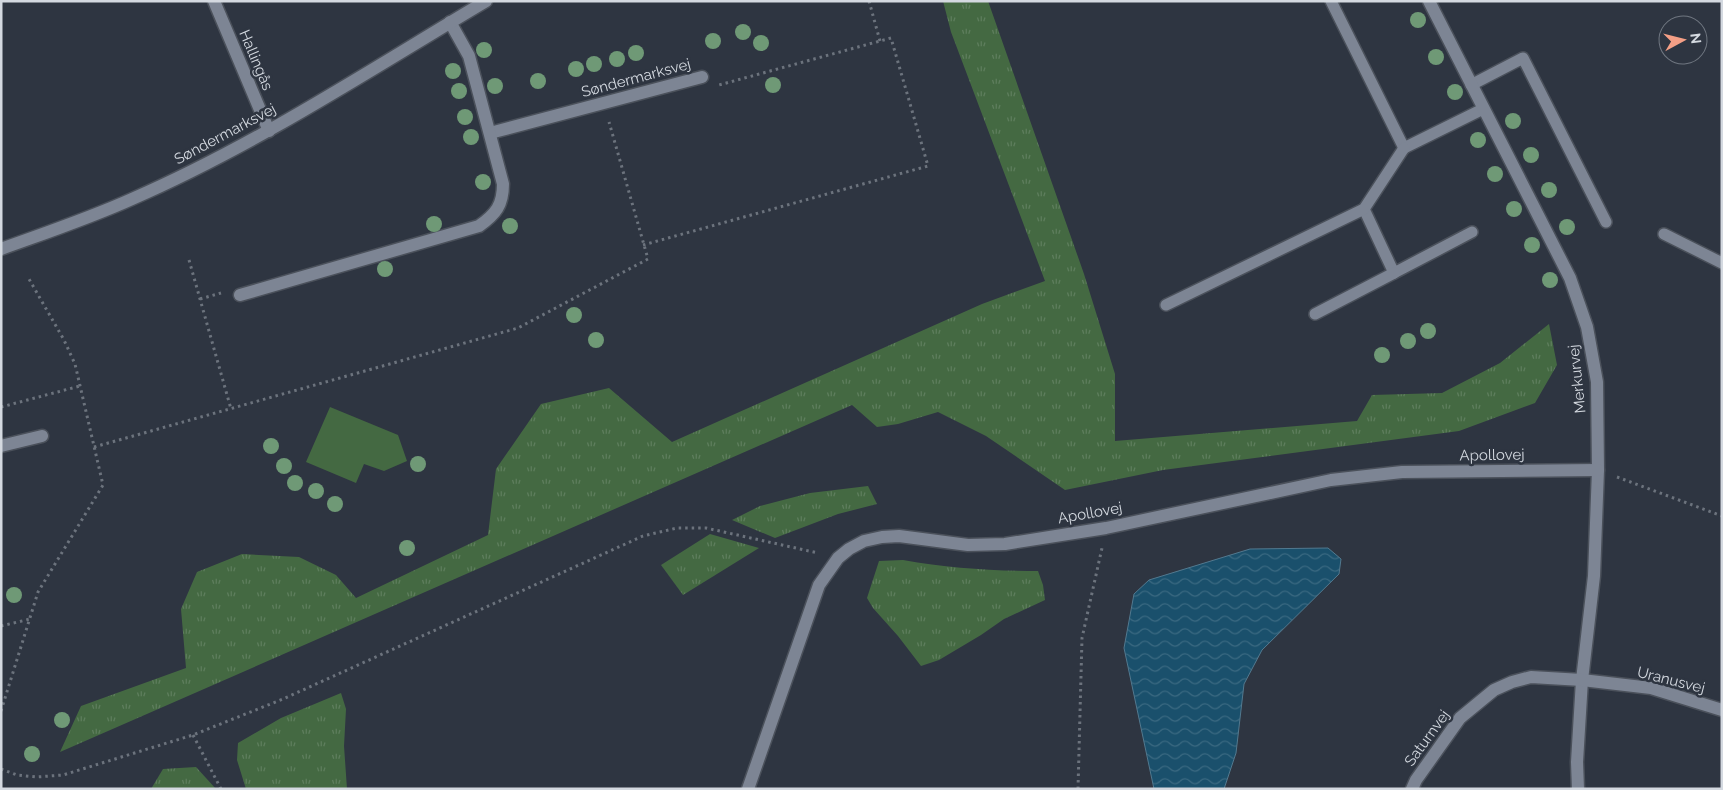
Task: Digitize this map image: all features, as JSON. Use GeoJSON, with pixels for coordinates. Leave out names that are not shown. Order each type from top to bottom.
{"type":"FeatureCollection","features":[{"type":"Feature","properties":{"kind":"street","name":"Hallingås"},"geometry":{"type":"LineString","coordinates":[[214,1],[269,131]]}},
{"type":"Feature","properties":{"kind":"street","name":"Søndermarksvej"},"geometry":{"type":"LineString","coordinates":[[1,249],[133,199],[269,131],[486,1]]}},
{"type":"Feature","properties":{"kind":"street","name":"Merkurvej"},"geometry":{"type":"LineString","coordinates":[[1429,1],[1570,278],[1587,327],[1597,382],[1598,470],[1594,576],[1582,680],[1577,762],[1578,789]]}},
{"type":"Feature","properties":{"kind":"street"},"geometry":{"type":"LineString","coordinates":[[240,295],[479,226],[490,218],[498,208],[503,196],[503,184],[469,56],[450,22]]}},
{"type":"Feature","properties":{"kind":"street","name":"Søndermarksvej"},"geometry":{"type":"LineString","coordinates":[[490,134],[702,77]]}},
{"type":"Feature","properties":{"kind":"street"},"geometry":{"type":"LineString","coordinates":[[1,446],[42,436]]}},
{"type":"Feature","properties":{"kind":"street","name":"Apollovej"},"geometry":{"type":"LineString","coordinates":[[748,789],[819,585],[838,558],[864,541],[882,536],[899,536],[968,545],[1005,544],[1106,528],[1331,480],[1402,472],[1598,470]]}},
{"type":"Feature","properties":{"kind":"street","name":"Saturnvej"},"geometry":{"type":"LineString","coordinates":[[1412,789],[1416,780],[1460,718],[1494,690],[1512,682],[1531,677],[1582,680]]}},
{"type":"Feature","properties":{"kind":"street","name":"Uranusvej"},"geometry":{"type":"LineString","coordinates":[[1582,680],[1651,688],[1722,710]]}},
{"type":"Feature","properties":{"kind":"lane"},"geometry":{"type":"LineString","coordinates":[[1331,1],[1404,148]]}},
{"type":"Feature","properties":{"kind":"lane"},"geometry":{"type":"LineString","coordinates":[[1471,85],[1523,58],[1606,222]]}},
{"type":"Feature","properties":{"kind":"lane"},"geometry":{"type":"LineString","coordinates":[[1166,306],[1364,209],[1404,148],[1483,109]]}},
{"type":"Feature","properties":{"kind":"lane"},"geometry":{"type":"LineString","coordinates":[[1364,209],[1394,273]]}},
{"type":"Feature","properties":{"kind":"lane"},"geometry":{"type":"LineString","coordinates":[[1315,314],[1472,232]]}},
{"type":"Feature","properties":{"kind":"lane"},"geometry":{"type":"LineString","coordinates":[[1664,234],[1722,263]]}},
{"type":"Feature","properties":{"kind":"path"},"geometry":{"type":"LineString","coordinates":[[869,1],[880,41]]}},
{"type":"Feature","properties":{"kind":"path"},"geometry":{"type":"LineString","coordinates":[[644,244],[928,166],[891,38],[714,86],[702,77]]}},
{"type":"Feature","properties":{"kind":"path"},"geometry":{"type":"LineString","coordinates":[[94,447],[518,328],[648,259],[604,103]]}},
{"type":"Feature","properties":{"kind":"path"},"geometry":{"type":"LineString","coordinates":[[189,260],[230,409]]}},
{"type":"Feature","properties":{"kind":"path"},"geometry":{"type":"LineString","coordinates":[[1,711],[38,592],[103,485],[75,364],[64,340],[29,279]]}},
{"type":"Feature","properties":{"kind":"path"},"geometry":{"type":"LineString","coordinates":[[1,407],[80,386]]}},
{"type":"Feature","properties":{"kind":"path"},"geometry":{"type":"LineString","coordinates":[[1598,470],[1722,516]]}},
{"type":"Feature","properties":{"kind":"path"},"geometry":{"type":"LineString","coordinates":[[1,769],[17,776],[37,778],[63,775],[193,735],[283,700],[643,536],[677,528],[706,528],[838,558]]}},
{"type":"Feature","properties":{"kind":"path"},"geometry":{"type":"LineString","coordinates":[[1078,789],[1082,638],[1106,528]]}},
{"type":"Feature","properties":{"kind":"path"},"geometry":{"type":"LineString","coordinates":[[1,626],[30,619]]}},
{"type":"Feature","properties":{"kind":"path"},"geometry":{"type":"LineString","coordinates":[[193,735],[221,789]]}},
{"type":"Feature","properties":{"kind":"green space"},"geometry":{"type":"Polygon","coordinates":[[[943,1],[988,1],[1084,274],[1115,374],[1115,441],[1357,421],[1372,395],[1442,393],[1500,363],[1549,324],[1557,365],[1535,403],[1459,431],[1163,470],[1065,490],[986,436],[938,412],[898,424],[877,427],[852,405],[60,752],[81,706],[186,668],[181,609],[197,572],[242,554],[299,557],[336,575],[356,598],[488,535],[496,469],[541,404],[609,388],[672,442],[982,304],[1045,281],[951,32],[943,1]]]}},
{"type":"Feature","properties":{"kind":"green space"},"geometry":{"type":"Polygon","coordinates":[[[330,407],[398,435],[407,461],[384,471],[364,464],[356,483],[306,462],[330,407]]]}},
{"type":"Feature","properties":{"kind":"green space"},"geometry":{"type":"Polygon","coordinates":[[[868,486],[877,504],[838,514],[775,538],[732,520],[760,506],[810,493],[868,486]]]}},
{"type":"Feature","properties":{"kind":"green space"},"geometry":{"type":"Polygon","coordinates":[[[710,534],[759,548],[683,595],[661,565],[710,534]]]}},
{"type":"Feature","properties":{"kind":"green space"},"geometry":{"type":"Polygon","coordinates":[[[903,560],[970,568],[1038,571],[1043,585],[1045,600],[1004,619],[939,660],[921,666],[873,608],[867,598],[879,561],[903,560]]]}},
{"type":"Feature","properties":{"kind":"green space"},"geometry":{"type":"Polygon","coordinates":[[[341,693],[346,709],[344,746],[347,789],[246,789],[237,760],[238,743],[281,718],[341,693]]]}},
{"type":"Feature","properties":{"kind":"green space"},"geometry":{"type":"Polygon","coordinates":[[[196,767],[216,789],[151,789],[163,769],[196,767]]]}},
{"type":"Feature","properties":{"kind":"water"},"geometry":{"type":"Polygon","coordinates":[[[1328,548],[1341,559],[1339,574],[1262,650],[1244,684],[1236,753],[1224,789],[1154,789],[1124,648],[1134,594],[1149,580],[1250,549],[1328,548]]]}}]}
